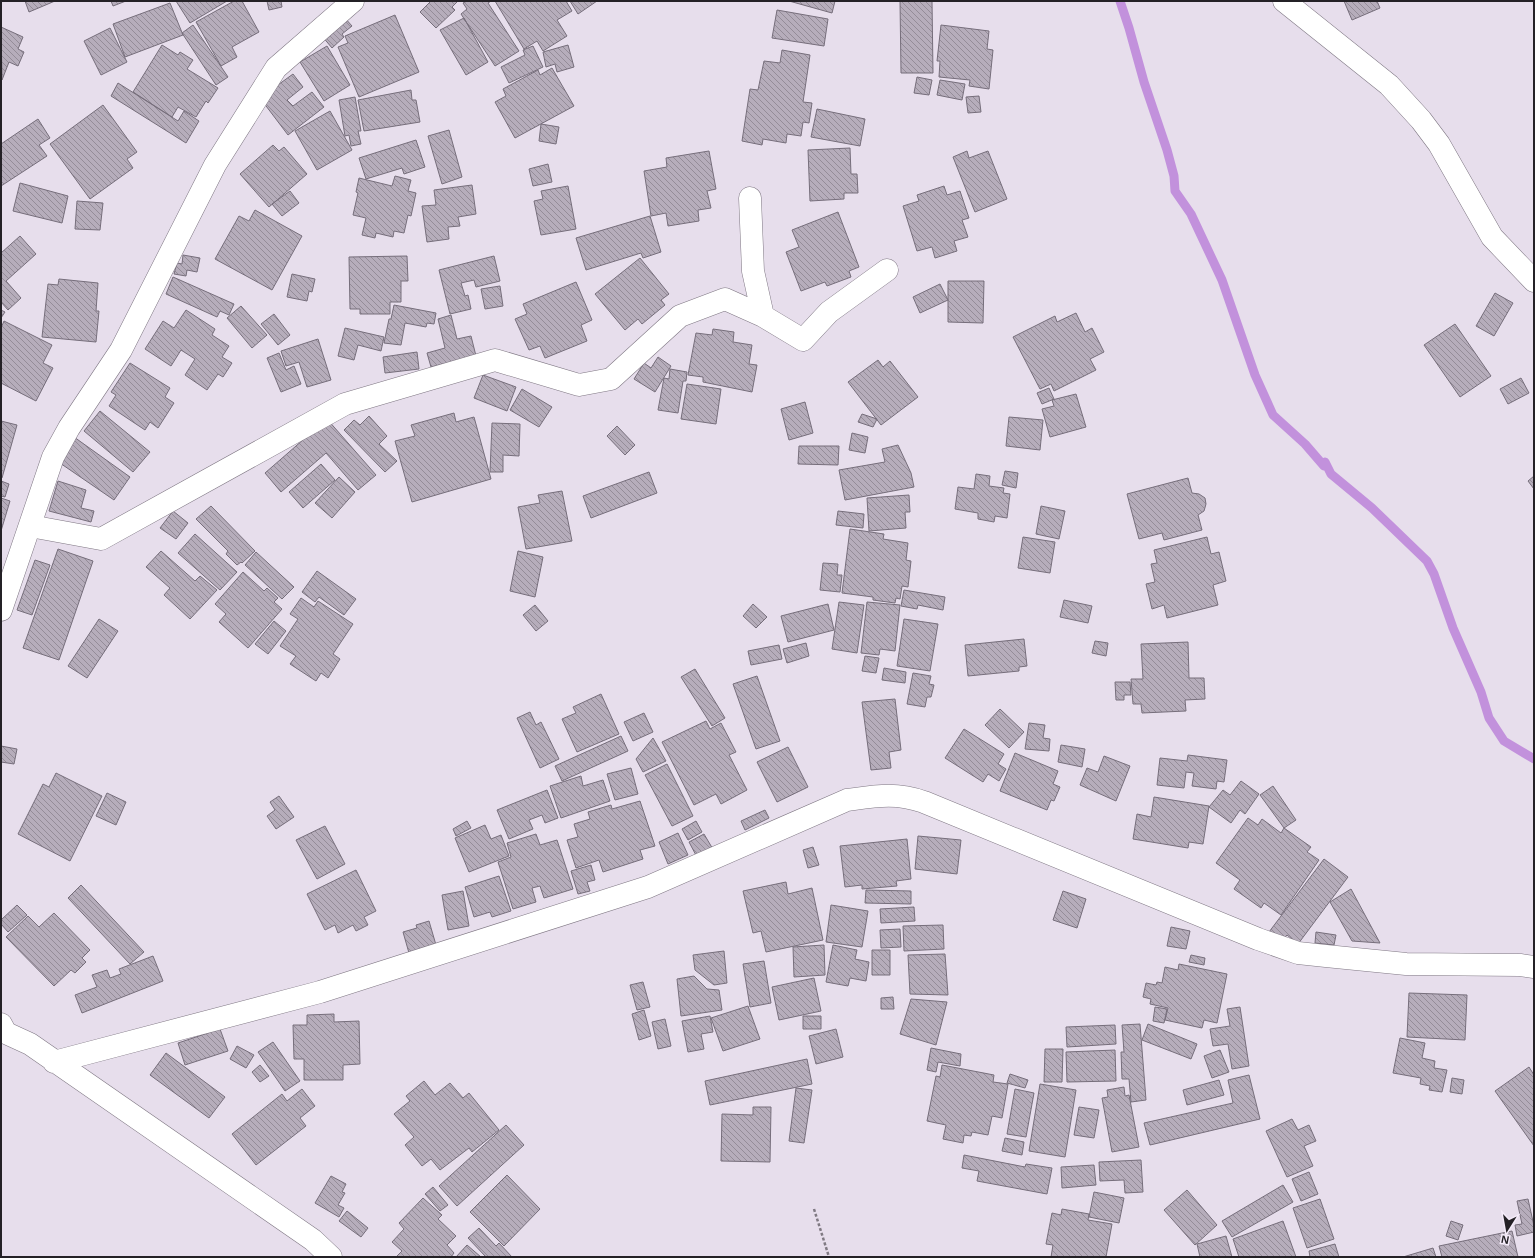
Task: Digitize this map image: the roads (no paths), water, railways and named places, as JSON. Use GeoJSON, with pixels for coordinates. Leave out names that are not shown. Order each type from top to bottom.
{"type":"FeatureCollection","features":[{"type":"Feature","properties":{"kind":"street"},"geometry":{"type":"LineString","coordinates":[[1,610],[53,457],[69,428],[120,350],[215,165],[276,68],[353,1]]}},
{"type":"Feature","properties":{"kind":"street"},"geometry":{"type":"LineString","coordinates":[[1284,1],[1389,86],[1421,120],[1439,144],[1492,237],[1534,281]]}},
{"type":"Feature","properties":{"kind":"street"},"geometry":{"type":"LineString","coordinates":[[750,198],[753,271],[764,316]]}},
{"type":"Feature","properties":{"kind":"street"},"geometry":{"type":"LineString","coordinates":[[30,526],[101,538],[345,404],[495,360],[579,385],[611,379],[680,316],[725,298],[764,316],[803,340],[829,312],[887,270]]}},
{"type":"Feature","properties":{"kind":"street"},"geometry":{"type":"LineString","coordinates":[[54,1062],[320,992],[648,887],[847,800],[882,795],[902,795],[924,802],[1258,939],[1298,953],[1406,964],[1534,967]]}},
{"type":"Feature","properties":{"kind":"street"},"geometry":{"type":"LineString","coordinates":[[3,1031],[30,1044],[313,1240],[331,1257]]}},
{"type":"Feature","properties":{"kind":"waterway"},"geometry":{"type":"LineString","coordinates":[[1120,1],[1144,82],[1167,150],[1174,176],[1175,191],[1191,214],[1222,280],[1255,375],[1273,415],[1305,444],[1324,466],[1325,462],[1331,474],[1372,508],[1427,561],[1434,574],[1453,628],[1481,692],[1489,718],[1504,741],[1534,759]]}}]}
